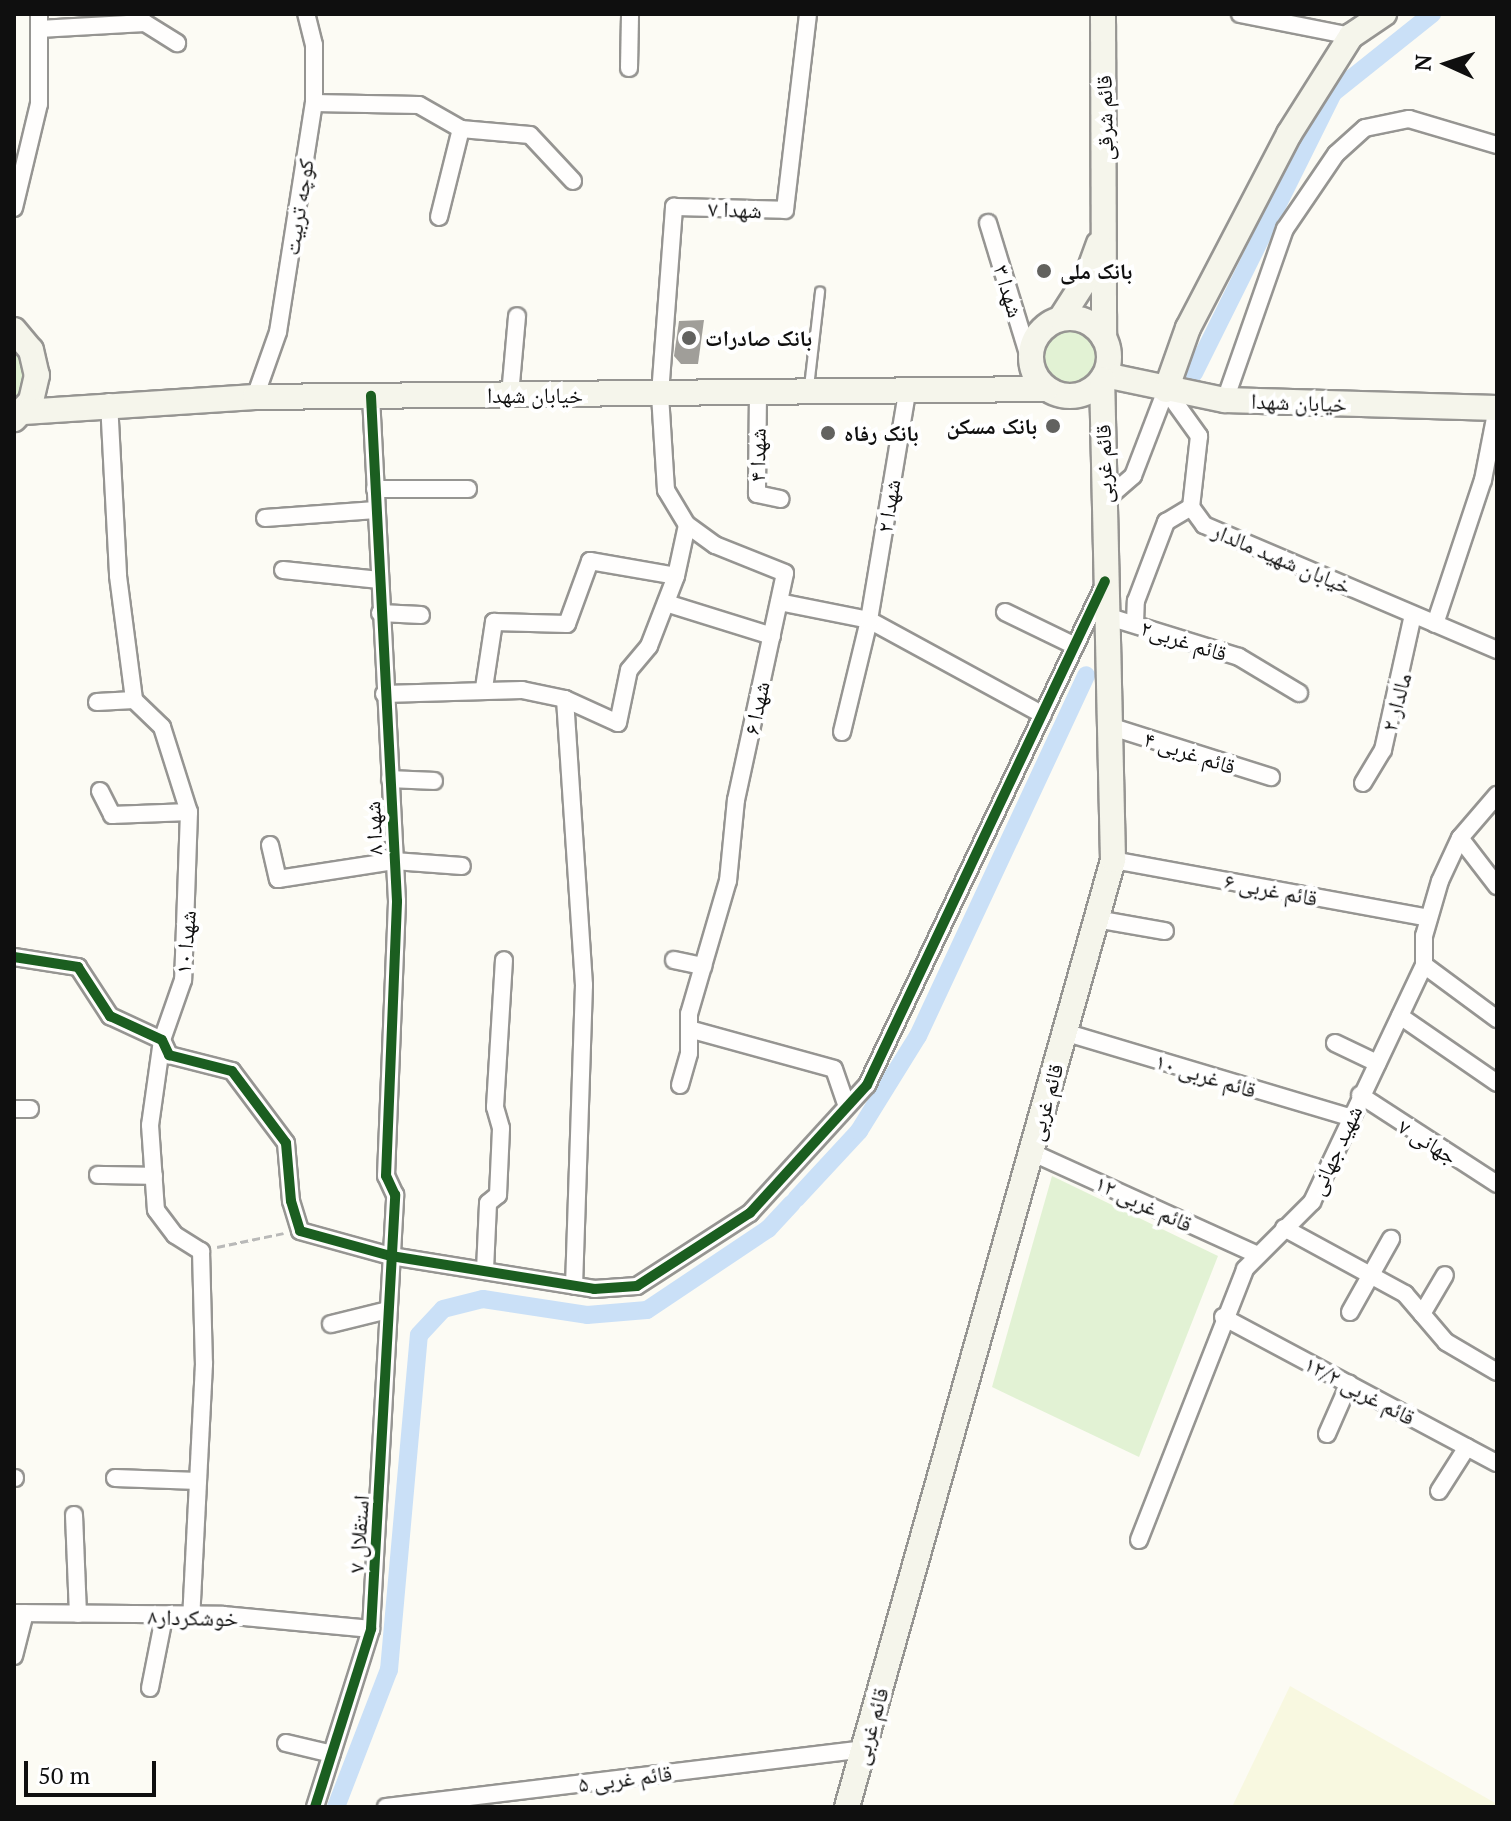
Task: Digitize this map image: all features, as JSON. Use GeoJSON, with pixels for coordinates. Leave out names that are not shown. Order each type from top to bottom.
{"type":"FeatureCollection","features":[{"type":"Feature","properties":{"kind":"main road","name":"قائم شرقی"},"geometry":{"type":"LineString","coordinates":[[1103,14],[1104,338]]}},
{"type":"Feature","properties":{"kind":"main road"},"geometry":{"type":"LineString","coordinates":[[1166,390],[1188,328],[1289,134],[1351,36],[1384,14]]}},
{"type":"Feature","properties":{"kind":"main road"},"geometry":{"type":"LineString","coordinates":[[1061,318],[1086,321],[1104,338],[1109,356],[1103,377],[1082,395],[1058,395],[1046,389],[1030,360],[1040,331],[1061,318],[1086,279],[1105,223]]}},
{"type":"Feature","properties":{"kind":"main road"},"geometry":{"type":"LineString","coordinates":[[17,330],[37,375],[19,416]]}},
{"type":"Feature","properties":{"kind":"main road","name":"خیابان شهدا"},"geometry":{"type":"LineString","coordinates":[[1103,377],[1225,400],[1497,408]]}},
{"type":"Feature","properties":{"kind":"main road","name":"قائم غربی"},"geometry":{"type":"LineString","coordinates":[[847,1807],[1113,860],[1103,502],[1103,377]]}},
{"type":"Feature","properties":{"kind":"main road","name":"خیابان شهدا"},"geometry":{"type":"LineString","coordinates":[[19,416],[109,402],[255,397],[1046,389]]}},
{"type":"Feature","properties":{"kind":"street","name":"کوچه تربیت"},"geometry":{"type":"LineString","coordinates":[[255,397],[278,332],[314,103],[314,45],[306,14]]}},
{"type":"Feature","properties":{"kind":"street"},"geometry":{"type":"LineString","coordinates":[[629,68],[630,14]]}},
{"type":"Feature","properties":{"kind":"street","name":"شهدا ۷"},"geometry":{"type":"LineString","coordinates":[[660,394],[674,207],[785,210],[808,14]]}},
{"type":"Feature","properties":{"kind":"street"},"geometry":{"type":"LineString","coordinates":[[1240,14],[1351,36]]}},
{"type":"Feature","properties":{"kind":"street"},"geometry":{"type":"LineString","coordinates":[[14,208],[39,104],[39,22],[147,19],[177,43]]}},
{"type":"Feature","properties":{"kind":"street"},"geometry":{"type":"LineString","coordinates":[[314,103],[419,105],[461,129],[530,135],[573,181]]}},
{"type":"Feature","properties":{"kind":"street"},"geometry":{"type":"LineString","coordinates":[[1225,400],[1285,229],[1336,154],[1365,128],[1409,119],[1497,145]]}},
{"type":"Feature","properties":{"kind":"street"},"geometry":{"type":"LineString","coordinates":[[439,217],[461,129]]}},
{"type":"Feature","properties":{"kind":"street","name":"شهدا ۳"},"geometry":{"type":"LineString","coordinates":[[988,223],[1030,360]]}},
{"type":"Feature","properties":{"kind":"street"},"geometry":{"type":"LineString","coordinates":[[510,395],[517,316]]}},
{"type":"Feature","properties":{"kind":"street"},"geometry":{"type":"LineString","coordinates":[[1103,502],[1133,476],[1166,390]]}},
{"type":"Feature","properties":{"kind":"street","name":"خیابان شهید مالدار"},"geometry":{"type":"LineString","coordinates":[[1166,390],[1199,436],[1191,507],[1204,525],[1497,650]]}},
{"type":"Feature","properties":{"kind":"street","name":"شهدا ۲"},"geometry":{"type":"LineString","coordinates":[[842,732],[869,620],[907,392]]}},
{"type":"Feature","properties":{"kind":"street","name":"شهدا ۴"},"geometry":{"type":"LineString","coordinates":[[758,393],[757,494],[780,499]]}},
{"type":"Feature","properties":{"kind":"street","name":"شهدا ۶"},"geometry":{"type":"LineString","coordinates":[[660,394],[666,490],[687,525],[715,545],[785,573],[736,800],[728,881],[703,966],[680,1085]]}},
{"type":"Feature","properties":{"kind":"street","name":"شهدا ۸"},"geometry":{"type":"LineString","coordinates":[[371,396],[394,861],[386,1176],[395,1195],[391,1256]]}},
{"type":"Feature","properties":{"kind":"street"},"geometry":{"type":"LineString","coordinates":[[97,702],[134,700],[118,576],[109,402]]}},
{"type":"Feature","properties":{"kind":"street"},"geometry":{"type":"LineString","coordinates":[[1435,624],[1483,480],[1497,408]]}},
{"type":"Feature","properties":{"kind":"street"},"geometry":{"type":"LineString","coordinates":[[375,489],[468,489]]}},
{"type":"Feature","properties":{"kind":"street"},"geometry":{"type":"LineString","coordinates":[[1135,624],[1136,601],[1166,522],[1191,507]]}},
{"type":"Feature","properties":{"kind":"street"},"geometry":{"type":"LineString","coordinates":[[265,518],[376,510]]}},
{"type":"Feature","properties":{"kind":"street"},"geometry":{"type":"LineString","coordinates":[[384,694],[484,688],[565,699],[618,723],[629,670],[649,646],[676,576],[687,525]]}},
{"type":"Feature","properties":{"kind":"street"},"geometry":{"type":"LineString","coordinates":[[484,688],[494,622],[567,624],[590,561],[676,576]]}},
{"type":"Feature","properties":{"kind":"street"},"geometry":{"type":"LineString","coordinates":[[283,570],[379,580]]}},
{"type":"Feature","properties":{"kind":"street"},"geometry":{"type":"LineString","coordinates":[[14,957],[78,967],[110,1016],[162,1040],[169,1055],[232,1071],[263,1107],[286,1143],[291,1201],[300,1231],[391,1256],[574,1286],[637,1286],[750,1213],[867,1085],[1105,581]]}},
{"type":"Feature","properties":{"kind":"street"},"geometry":{"type":"LineString","coordinates":[[779,602],[869,620],[1043,715]]}},
{"type":"Feature","properties":{"kind":"street"},"geometry":{"type":"LineString","coordinates":[[666,603],[772,636]]}},
{"type":"Feature","properties":{"kind":"street"},"geometry":{"type":"LineString","coordinates":[[1005,612],[1075,646]]}},
{"type":"Feature","properties":{"kind":"street"},"geometry":{"type":"LineString","coordinates":[[380,613],[421,615]]}},
{"type":"Feature","properties":{"kind":"street","name":"مالدار ۲"},"geometry":{"type":"LineString","coordinates":[[1363,783],[1383,750],[1413,615]]}},
{"type":"Feature","properties":{"kind":"street","name":"۲قائم غربی"},"geometry":{"type":"LineString","coordinates":[[1106,616],[1239,657],[1299,693]]}},
{"type":"Feature","properties":{"kind":"street"},"geometry":{"type":"LineString","coordinates":[[565,699],[584,985],[574,1286]]}},
{"type":"Feature","properties":{"kind":"street","name":"شهدا ۱۰"},"geometry":{"type":"LineString","coordinates":[[134,700],[162,727],[189,812],[183,980],[162,1040],[150,1125],[156,1210],[175,1235],[201,1251]]}},
{"type":"Feature","properties":{"kind":"street","name":"قائم غربی ۴"},"geometry":{"type":"LineString","coordinates":[[1109,726],[1271,777]]}},
{"type":"Feature","properties":{"kind":"street"},"geometry":{"type":"LineString","coordinates":[[390,779],[434,781]]}},
{"type":"Feature","properties":{"kind":"street"},"geometry":{"type":"LineString","coordinates":[[100,791],[112,815],[189,812]]}},
{"type":"Feature","properties":{"kind":"street","name":"شهید جهانی"},"geometry":{"type":"LineString","coordinates":[[1139,1540],[1223,1317],[1245,1269],[1312,1202],[1349,1117],[1424,965],[1429,918],[1460,838],[1497,795]]}},
{"type":"Feature","properties":{"kind":"street"},"geometry":{"type":"LineString","coordinates":[[1460,838],[1497,886]]}},
{"type":"Feature","properties":{"kind":"street"},"geometry":{"type":"LineString","coordinates":[[270,845],[278,879],[394,861],[462,866]]}},
{"type":"Feature","properties":{"kind":"street","name":"قائم غربی ۶"},"geometry":{"type":"LineString","coordinates":[[1113,860],[1429,918]]}},
{"type":"Feature","properties":{"kind":"street"},"geometry":{"type":"LineString","coordinates":[[1096,919],[1165,931]]}},
{"type":"Feature","properties":{"kind":"street"},"geometry":{"type":"LineString","coordinates":[[485,1270],[488,1203],[498,1195],[501,1128],[495,1107],[504,960]]}},
{"type":"Feature","properties":{"kind":"street"},"geometry":{"type":"LineString","coordinates":[[674,960],[703,966]]}},
{"type":"Feature","properties":{"kind":"street"},"geometry":{"type":"LineString","coordinates":[[1424,965],[1497,1019]]}},
{"type":"Feature","properties":{"kind":"street"},"geometry":{"type":"LineString","coordinates":[[1400,1016],[1497,1083]]}},
{"type":"Feature","properties":{"kind":"street"},"geometry":{"type":"LineString","coordinates":[[689,1029],[834,1069],[847,1106]]}},
{"type":"Feature","properties":{"kind":"street","name":"قائم غربی ۱۰"},"geometry":{"type":"LineString","coordinates":[[1064,1032],[1349,1117]]}},
{"type":"Feature","properties":{"kind":"street"},"geometry":{"type":"LineString","coordinates":[[1335,1043],[1377,1063]]}},
{"type":"Feature","properties":{"kind":"street","name":"جهانی ۷"},"geometry":{"type":"LineString","coordinates":[[1360,1095],[1497,1184]]}},
{"type":"Feature","properties":{"kind":"street","name":"قائم غربی ۱۲"},"geometry":{"type":"LineString","coordinates":[[1031,1152],[1258,1255]]}},
{"type":"Feature","properties":{"kind":"street"},"geometry":{"type":"LineString","coordinates":[[98,1175],[154,1176]]}},
{"type":"Feature","properties":{"kind":"street"},"geometry":{"type":"LineString","coordinates":[[1284,1228],[1405,1294],[1446,1342],[1497,1372]]}},
{"type":"Feature","properties":{"kind":"street"},"geometry":{"type":"LineString","coordinates":[[1350,1312],[1373,1276],[1391,1239]]}},
{"type":"Feature","properties":{"kind":"street"},"geometry":{"type":"LineString","coordinates":[[191,1618],[204,1364],[201,1251]]}},
{"type":"Feature","properties":{"kind":"street","name":"استقلال ۷"},"geometry":{"type":"LineString","coordinates":[[315,1807],[371,1629],[391,1256]]}},
{"type":"Feature","properties":{"kind":"street"},"geometry":{"type":"LineString","coordinates":[[1422,1314],[1445,1275]]}},
{"type":"Feature","properties":{"kind":"street"},"geometry":{"type":"LineString","coordinates":[[331,1324],[388,1310]]}},
{"type":"Feature","properties":{"kind":"street","name":"قائم غربی ۱۲/۲"},"geometry":{"type":"LineString","coordinates":[[1223,1317],[1497,1463]]}},
{"type":"Feature","properties":{"kind":"street"},"geometry":{"type":"LineString","coordinates":[[1327,1434],[1349,1384]]}},
{"type":"Feature","properties":{"kind":"street"},"geometry":{"type":"LineString","coordinates":[[1439,1491],[1467,1447]]}},
{"type":"Feature","properties":{"kind":"street"},"geometry":{"type":"LineString","coordinates":[[115,1478],[198,1481]]}},
{"type":"Feature","properties":{"kind":"street"},"geometry":{"type":"LineString","coordinates":[[74,1515],[78,1614]]}},
{"type":"Feature","properties":{"kind":"street"},"geometry":{"type":"LineString","coordinates":[[14,1656],[19,1613]]}},
{"type":"Feature","properties":{"kind":"street","name":"خوشکردار۸"},"geometry":{"type":"LineString","coordinates":[[19,1613],[191,1618],[223,1615],[371,1629]]}},
{"type":"Feature","properties":{"kind":"street"},"geometry":{"type":"LineString","coordinates":[[150,1688],[164,1617]]}},
{"type":"Feature","properties":{"kind":"street"},"geometry":{"type":"LineString","coordinates":[[286,1743],[332,1754]]}},
{"type":"Feature","properties":{"kind":"street","name":"قائم غربی ۵"},"geometry":{"type":"LineString","coordinates":[[386,1807],[436,1804],[863,1749]]}},
{"type":"Feature","properties":{"kind":"lane"},"geometry":{"type":"LineString","coordinates":[[808,392],[820,292]]}},
{"type":"Feature","properties":{"kind":"path"},"geometry":{"type":"LineString","coordinates":[[201,1251],[300,1231]]}},
{"type":"Feature","properties":{"kind":"green space"},"geometry":{"type":"Polygon","coordinates":[[[1070,322],[1094,332],[1104,356],[1094,380],[1070,390],[1046,380],[1036,356],[1046,332],[1070,322]]]}},
{"type":"Feature","properties":{"kind":"green space"},"geometry":{"type":"Polygon","coordinates":[[[14,338],[30,370],[14,411],[14,338]]]}},
{"type":"Feature","properties":{"kind":"green space"},"geometry":{"type":"Polygon","coordinates":[[[1052,1176],[1218,1256],[1139,1457],[992,1387],[1052,1176]]]}},
{"type":"Feature","properties":{"kind":"green space"},"geometry":{"type":"Polygon","coordinates":[[[1290,1686],[1497,1804],[1497,1807],[1232,1807],[1290,1686]]]}},
{"type":"Feature","properties":{"kind":"building","name":"بانک صادرات"},"geometry":{"type":"Polygon","coordinates":[[[704,320],[698,364],[681,364],[674,356],[679,321],[704,320]]]}},
{"type":"Feature","properties":{"kind":"waterway"},"geometry":{"type":"LineString","coordinates":[[1194,373],[1333,93],[1432,14]]}},
{"type":"Feature","properties":{"kind":"waterway"},"geometry":{"type":"LineString","coordinates":[[796,1199],[859,1131],[918,1036],[1086,675]]}},
{"type":"Feature","properties":{"kind":"waterway"},"geometry":{"type":"LineString","coordinates":[[336,1807],[389,1670],[419,1335],[443,1309],[483,1299],[587,1315],[647,1310],[768,1229],[792,1203]]}},
{"type":"Feature","properties":{"kind":"cycle path"},"geometry":{"type":"LineString","coordinates":[[315,1807],[371,1629],[395,1195],[386,1176],[397,901],[371,396]]}},
{"type":"Feature","properties":{"kind":"cycle path"},"geometry":{"type":"LineString","coordinates":[[14,957],[78,967],[110,1016],[162,1040],[169,1055],[232,1071],[286,1143],[291,1201],[300,1231],[391,1256],[594,1289],[637,1286],[750,1213],[867,1085],[1105,581]]}},
{"type":"Feature","properties":{"kind":"place","name":"بانک ملی"},"geometry":{"type":"Point","coordinates":[1044,271]}},
{"type":"Feature","properties":{"kind":"place","name":"بانک صادرات"},"geometry":{"type":"Point","coordinates":[689,338]}},
{"type":"Feature","properties":{"kind":"place","name":"بانک مسکن"},"geometry":{"type":"Point","coordinates":[1053,426]}},
{"type":"Feature","properties":{"kind":"place","name":"بانک رفاه"},"geometry":{"type":"Point","coordinates":[828,433]}}]}
